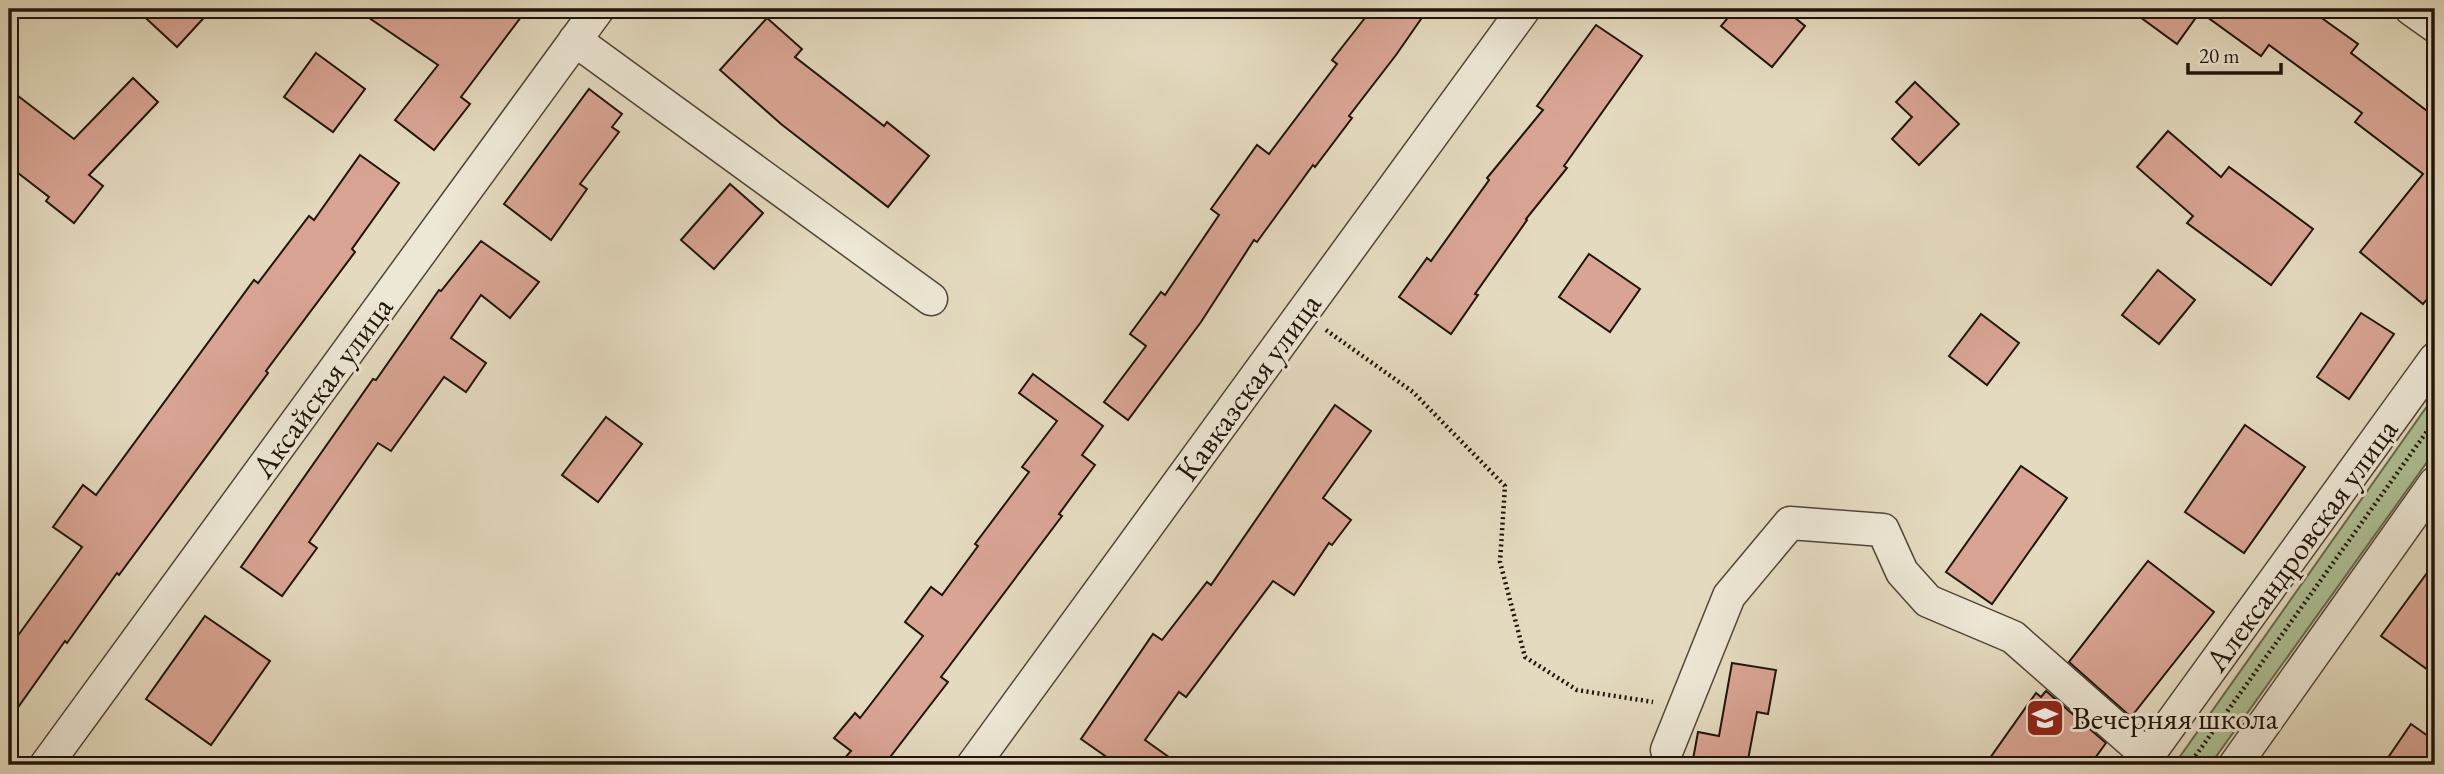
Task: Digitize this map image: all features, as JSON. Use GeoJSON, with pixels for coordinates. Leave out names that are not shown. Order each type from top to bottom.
{"type":"FeatureCollection","features":[{"type":"Feature","properties":{"kind":"street","name":"Аксайская улица"},"geometry":{"type":"LineString","coordinates":[[47,765],[597,9]]}},
{"type":"Feature","properties":{"kind":"street","name":"Кавказская улица"},"geometry":{"type":"LineString","coordinates":[[973,765],[1524,9]]}},
{"type":"Feature","properties":{"kind":"street"},"geometry":{"type":"LineString","coordinates":[[2410,9],[2435,26]]}},
{"type":"Feature","properties":{"kind":"street"},"geometry":{"type":"LineString","coordinates":[[575,40],[931,299]]}},
{"type":"Feature","properties":{"kind":"street","name":"Александровская улица"},"geometry":{"type":"LineString","coordinates":[[2145,760],[2435,359]]}},
{"type":"Feature","properties":{"kind":"street"},"geometry":{"type":"LineString","coordinates":[[2235,765],[2435,483]]}},
{"type":"Feature","properties":{"kind":"street"},"geometry":{"type":"LineString","coordinates":[[1667,750],[1729,596],[1790,523],[1883,530],[1902,572],[1928,601],[2013,637],[2145,760]]}},
{"type":"Feature","properties":{"kind":"path"},"geometry":{"type":"LineString","coordinates":[[1302,313],[1413,392],[1505,486],[1500,562],[1525,657],[1577,690],[1685,707]]}},
{"type":"Feature","properties":{"kind":"path"},"geometry":{"type":"LineString","coordinates":[[2189,765],[2435,420]]}},
{"type":"Feature","properties":{"kind":"green space"},"geometry":{"type":"Polygon","coordinates":[[[2435,395],[2435,451],[2210,765],[2174,765],[2435,395]]]}},
{"type":"Feature","properties":{"kind":"building"},"geometry":{"type":"Polygon","coordinates":[[[136,9],[212,9],[177,47],[136,9]]]}},
{"type":"Feature","properties":{"kind":"building"},"geometry":{"type":"Polygon","coordinates":[[[356,9],[527,9],[461,97],[470,104],[434,150],[395,120],[438,65],[356,9]]]}},
{"type":"Feature","properties":{"kind":"building"},"geometry":{"type":"Polygon","coordinates":[[[1372,9],[1428,9],[1349,116],[1352,118],[1315,167],[1313,165],[1257,242],[1254,240],[1201,322],[1128,420],[1104,402],[1146,346],[1130,334],[1161,292],[1165,295],[1219,215],[1211,209],[1257,145],[1269,154],[1337,64],[1332,60],[1372,9]]]}},
{"type":"Feature","properties":{"kind":"building"},"geometry":{"type":"Polygon","coordinates":[[[1735,9],[1784,9],[1805,26],[1772,67],[1721,26],[1735,9]]]}},
{"type":"Feature","properties":{"kind":"building"},"geometry":{"type":"Polygon","coordinates":[[[2129,9],[2309,9],[2358,44],[2351,53],[2435,117],[2435,289],[2423,304],[2360,252],[2423,174],[2355,122],[2362,113],[2269,45],[2261,56],[2200,12],[2177,44],[2129,9]]]}},
{"type":"Feature","properties":{"kind":"building"},"geometry":{"type":"Polygon","coordinates":[[[767,18],[802,49],[795,57],[884,126],[887,122],[929,156],[888,207],[781,124],[720,70],[767,18]]]}},
{"type":"Feature","properties":{"kind":"building"},"geometry":{"type":"Polygon","coordinates":[[[1596,25],[1642,56],[1564,166],[1567,168],[1526,219],[1451,334],[1399,297],[1427,258],[1431,261],[1489,180],[1487,178],[1543,110],[1537,106],[1596,25]]]}},
{"type":"Feature","properties":{"kind":"building"},"geometry":{"type":"Polygon","coordinates":[[[316,53],[365,89],[333,132],[284,97],[316,53]]]}},
{"type":"Feature","properties":{"kind":"building"},"geometry":{"type":"Polygon","coordinates":[[[133,78],[158,102],[89,175],[103,186],[74,223],[46,201],[49,197],[9,166],[9,89],[74,139],[133,78]]]}},
{"type":"Feature","properties":{"kind":"building"},"geometry":{"type":"Polygon","coordinates":[[[1915,82],[1959,124],[1919,165],[1892,139],[1912,117],[1896,102],[1915,82]]]}},
{"type":"Feature","properties":{"kind":"building"},"geometry":{"type":"Polygon","coordinates":[[[589,89],[622,114],[612,127],[619,132],[580,184],[587,189],[551,240],[504,204],[589,89]]]}},
{"type":"Feature","properties":{"kind":"building"},"geometry":{"type":"Polygon","coordinates":[[[2168,131],[2221,177],[2229,167],[2313,229],[2271,285],[2187,223],[2193,216],[2137,167],[2168,131]]]}},
{"type":"Feature","properties":{"kind":"building"},"geometry":{"type":"Polygon","coordinates":[[[360,155],[399,183],[352,249],[355,252],[266,371],[268,373],[119,575],[117,573],[67,643],[65,641],[9,720],[9,648],[82,547],[53,527],[83,485],[96,495],[254,280],[258,283],[309,216],[314,220],[360,155]]]}},
{"type":"Feature","properties":{"kind":"building"},"geometry":{"type":"Polygon","coordinates":[[[730,184],[763,213],[714,269],[681,240],[730,184]]]}},
{"type":"Feature","properties":{"kind":"building"},"geometry":{"type":"Polygon","coordinates":[[[481,241],[539,282],[510,318],[481,295],[451,338],[486,363],[466,392],[444,377],[391,451],[378,443],[309,542],[317,548],[282,596],[241,567],[373,379],[376,380],[439,290],[441,291],[481,241]]]}},
{"type":"Feature","properties":{"kind":"building"},"geometry":{"type":"Polygon","coordinates":[[[1589,254],[1640,289],[1610,332],[1559,297],[1589,254]]]}},
{"type":"Feature","properties":{"kind":"building"},"geometry":{"type":"Polygon","coordinates":[[[2158,270],[2195,300],[2159,344],[2122,315],[2158,270]]]}},
{"type":"Feature","properties":{"kind":"building"},"geometry":{"type":"Polygon","coordinates":[[[2361,313],[2394,334],[2349,399],[2317,377],[2361,313]]]}},
{"type":"Feature","properties":{"kind":"building"},"geometry":{"type":"Polygon","coordinates":[[[1981,314],[2019,343],[1987,385],[1949,356],[1981,314]]]}},
{"type":"Feature","properties":{"kind":"building"},"geometry":{"type":"Polygon","coordinates":[[[1033,374],[1103,426],[1082,455],[1095,465],[1059,514],[1062,516],[941,677],[948,682],[884,765],[839,765],[851,751],[834,738],[855,713],[860,718],[923,636],[905,622],[931,587],[942,595],[978,546],[975,544],[1029,472],[1022,467],[1057,421],[1019,393],[1033,374]]]}},
{"type":"Feature","properties":{"kind":"building"},"geometry":{"type":"Polygon","coordinates":[[[1335,405],[1371,431],[1323,498],[1351,520],[1332,545],[1329,543],[1294,595],[1273,581],[1186,697],[1179,692],[1145,740],[1180,765],[1118,765],[1081,739],[1153,634],[1162,640],[1207,582],[1211,585],[1335,405]]]}},
{"type":"Feature","properties":{"kind":"building"},"geometry":{"type":"Polygon","coordinates":[[[606,417],[642,444],[598,502],[562,475],[606,417]]]}},
{"type":"Feature","properties":{"kind":"building"},"geometry":{"type":"Polygon","coordinates":[[[2245,425],[2305,467],[2244,553],[2185,512],[2245,425]]]}},
{"type":"Feature","properties":{"kind":"building"},"geometry":{"type":"Polygon","coordinates":[[[2021,466],[2067,498],[1992,604],[1946,572],[2021,466]]]}},
{"type":"Feature","properties":{"kind":"building"},"geometry":{"type":"Polygon","coordinates":[[[2148,561],[2214,612],[2131,717],[2069,662],[2148,561]]]}},
{"type":"Feature","properties":{"kind":"building"},"geometry":{"type":"Polygon","coordinates":[[[2435,562],[2435,675],[2381,636],[2435,562]]]}},
{"type":"Feature","properties":{"kind":"building"},"geometry":{"type":"Polygon","coordinates":[[[205,616],[270,661],[211,745],[146,699],[205,616]]]}},
{"type":"Feature","properties":{"kind":"building"},"geometry":{"type":"Polygon","coordinates":[[[1732,663],[1776,670],[1768,714],[1757,712],[1747,765],[1692,765],[1698,732],[1719,736],[1732,663]]]}},
{"type":"Feature","properties":{"kind":"building","name":"Вечерняя школа"},"geometry":{"type":"Polygon","coordinates":[[[2046,691],[2106,743],[2090,765],[1985,765],[2036,693],[2041,697],[2046,691]]]}},
{"type":"Feature","properties":{"kind":"building"},"geometry":{"type":"Polygon","coordinates":[[[2411,724],[2435,741],[2435,765],[2383,765],[2411,724]]]}},
{"type":"Feature","properties":{"kind":"place","name":"Вечерняя школа"},"geometry":{"type":"Point","coordinates":[2045,718]}}]}
